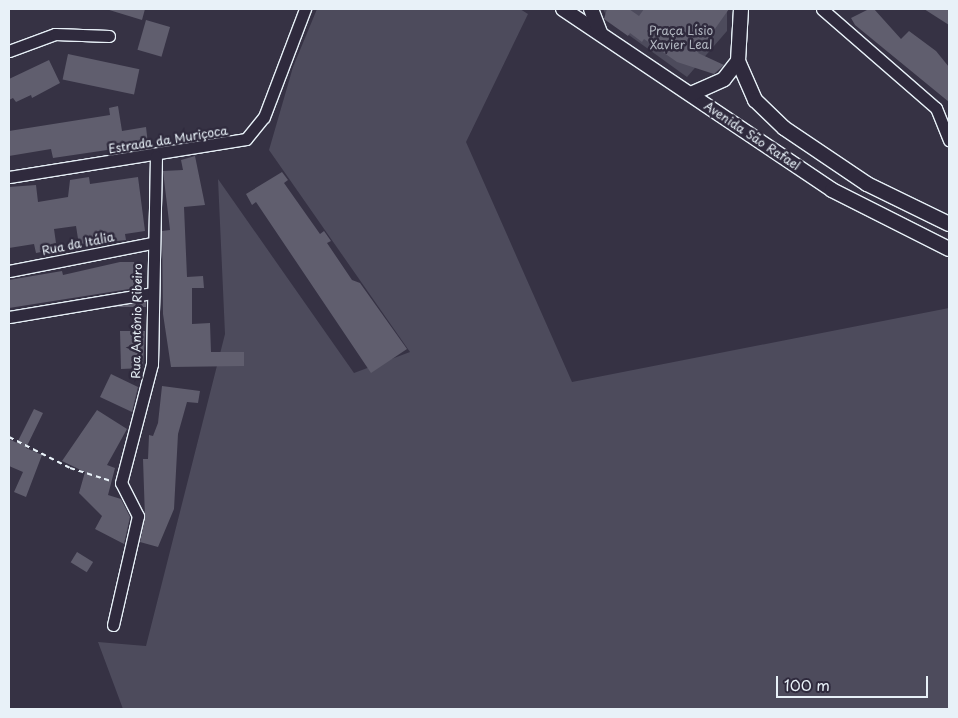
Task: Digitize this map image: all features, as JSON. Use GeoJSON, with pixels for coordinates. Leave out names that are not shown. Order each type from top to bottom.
{"type":"FeatureCollection","features":[{"type":"Feature","properties":{"kind":"main road","name":"Avenida São Rafael"},"geometry":{"type":"LineString","coordinates":[[563,9],[832,190],[949,249]]}},
{"type":"Feature","properties":{"kind":"main road"},"geometry":{"type":"LineString","coordinates":[[591,9],[602,36]]}},
{"type":"Feature","properties":{"kind":"main road"},"geometry":{"type":"LineString","coordinates":[[691,94],[724,79],[738,61],[741,9]]}},
{"type":"Feature","properties":{"kind":"main road","name":"Avenida São Rafael"},"geometry":{"type":"LineString","coordinates":[[738,61],[755,100],[784,128],[868,184],[949,224]]}},
{"type":"Feature","properties":{"kind":"street","name":"Estrada da Muriçoca"},"geometry":{"type":"LineString","coordinates":[[9,177],[238,142],[255,132],[279,83],[305,9]]}},
{"type":"Feature","properties":{"kind":"street"},"geometry":{"type":"LineString","coordinates":[[822,9],[936,108],[949,140]]}},
{"type":"Feature","properties":{"kind":"street"},"geometry":{"type":"LineString","coordinates":[[9,51],[56,34],[109,36]]}},
{"type":"Feature","properties":{"kind":"street","name":"Rua Antônio Ribeiro"},"geometry":{"type":"LineString","coordinates":[[121,483],[151,373],[152,243],[156,156]]}},
{"type":"Feature","properties":{"kind":"street","name":"Rua da Itália"},"geometry":{"type":"LineString","coordinates":[[9,271],[152,243]]}},
{"type":"Feature","properties":{"kind":"street"},"geometry":{"type":"LineString","coordinates":[[9,317],[153,293]]}},
{"type":"Feature","properties":{"kind":"street"},"geometry":{"type":"LineString","coordinates":[[114,625],[138,516],[121,483]]}},
{"type":"Feature","properties":{"kind":"path"},"geometry":{"type":"LineString","coordinates":[[9,437],[94,478],[121,483]]}},
{"type":"Feature","properties":{"kind":"green space"},"geometry":{"type":"Polygon","coordinates":[[[317,9],[520,9],[528,14],[466,142],[572,382],[949,308],[949,709],[123,709],[98,642],[146,646],[225,334],[218,179],[354,373],[410,352],[269,150],[293,67],[317,9]]]}},
{"type":"Feature","properties":{"kind":"green space","name":"Praça Lísio Xavier Leal"},"geometry":{"type":"Polygon","coordinates":[[[603,9],[727,9],[727,31],[687,77],[608,20],[603,9]]]}},
{"type":"Feature","properties":{"kind":"building"},"geometry":{"type":"Polygon","coordinates":[[[106,9],[145,9],[142,20],[106,9]]]}},
{"type":"Feature","properties":{"kind":"building","name":"Praça Lísio Xavier Leal"},"geometry":{"type":"Polygon","coordinates":[[[607,9],[629,9],[639,16],[644,9],[729,9],[698,53],[724,65],[714,74],[677,62],[644,39],[642,42],[630,33],[628,36],[604,19],[607,9]]]}},
{"type":"Feature","properties":{"kind":"building"},"geometry":{"type":"Polygon","coordinates":[[[869,9],[874,9],[901,39],[909,31],[936,51],[949,67],[949,102],[855,25],[851,18],[869,9]]]}},
{"type":"Feature","properties":{"kind":"building"},"geometry":{"type":"Polygon","coordinates":[[[924,9],[949,9],[949,25],[924,9]]]}},
{"type":"Feature","properties":{"kind":"building"},"geometry":{"type":"Polygon","coordinates":[[[146,20],[170,27],[161,57],[137,50],[146,20]]]}},
{"type":"Feature","properties":{"kind":"building"},"geometry":{"type":"Polygon","coordinates":[[[68,54],[139,69],[134,95],[63,79],[68,54]]]}},
{"type":"Feature","properties":{"kind":"building"},"geometry":{"type":"Polygon","coordinates":[[[49,60],[60,83],[32,98],[31,95],[16,102],[13,98],[9,100],[9,79],[49,60]]]}},
{"type":"Feature","properties":{"kind":"building"},"geometry":{"type":"Polygon","coordinates":[[[118,106],[122,131],[146,127],[148,144],[53,158],[51,149],[9,156],[9,131],[110,115],[109,108],[118,106]]]}},
{"type":"Feature","properties":{"kind":"building"},"geometry":{"type":"Polygon","coordinates":[[[195,156],[205,205],[184,207],[187,277],[203,276],[204,288],[192,288],[192,324],[210,323],[211,352],[244,352],[244,366],[171,367],[163,314],[162,231],[170,230],[163,171],[183,170],[181,160],[195,156]]]}},
{"type":"Feature","properties":{"kind":"building"},"geometry":{"type":"Polygon","coordinates":[[[282,172],[288,180],[284,183],[320,234],[324,231],[331,241],[327,243],[352,280],[360,283],[407,349],[371,373],[256,202],[252,205],[246,194],[282,172]]]}},
{"type":"Feature","properties":{"kind":"building"},"geometry":{"type":"Polygon","coordinates":[[[89,177],[90,184],[138,177],[145,231],[125,234],[126,240],[79,245],[76,226],[54,229],[56,243],[51,244],[52,250],[36,253],[34,244],[9,248],[9,187],[36,185],[38,202],[68,197],[70,180],[89,177]]]}},
{"type":"Feature","properties":{"kind":"building"},"geometry":{"type":"Polygon","coordinates":[[[120,262],[134,262],[142,287],[9,308],[9,280],[62,271],[63,275],[120,262]]]}},
{"type":"Feature","properties":{"kind":"building"},"geometry":{"type":"Polygon","coordinates":[[[104,302],[146,302],[146,307],[104,307],[104,302]]]}},
{"type":"Feature","properties":{"kind":"building"},"geometry":{"type":"Polygon","coordinates":[[[120,331],[145,331],[143,368],[121,369],[120,331]]]}},
{"type":"Feature","properties":{"kind":"building"},"geometry":{"type":"Polygon","coordinates":[[[111,374],[138,387],[132,412],[100,397],[111,374]]]}},
{"type":"Feature","properties":{"kind":"building"},"geometry":{"type":"Polygon","coordinates":[[[162,386],[200,391],[198,403],[187,402],[178,434],[174,509],[158,547],[140,542],[145,518],[143,459],[148,459],[149,435],[153,436],[158,423],[162,386]]]}},
{"type":"Feature","properties":{"kind":"building"},"geometry":{"type":"Polygon","coordinates":[[[34,409],[43,413],[26,448],[42,455],[26,497],[14,492],[23,472],[9,466],[9,439],[17,443],[34,409]]]}},
{"type":"Feature","properties":{"kind":"building"},"geometry":{"type":"Polygon","coordinates":[[[97,410],[127,429],[107,465],[115,468],[108,495],[121,499],[130,517],[124,544],[95,529],[102,516],[79,493],[85,472],[62,461],[97,410]]]}},
{"type":"Feature","properties":{"kind":"building"},"geometry":{"type":"Polygon","coordinates":[[[77,552],[93,562],[87,572],[71,562],[77,552]]]}}]}
